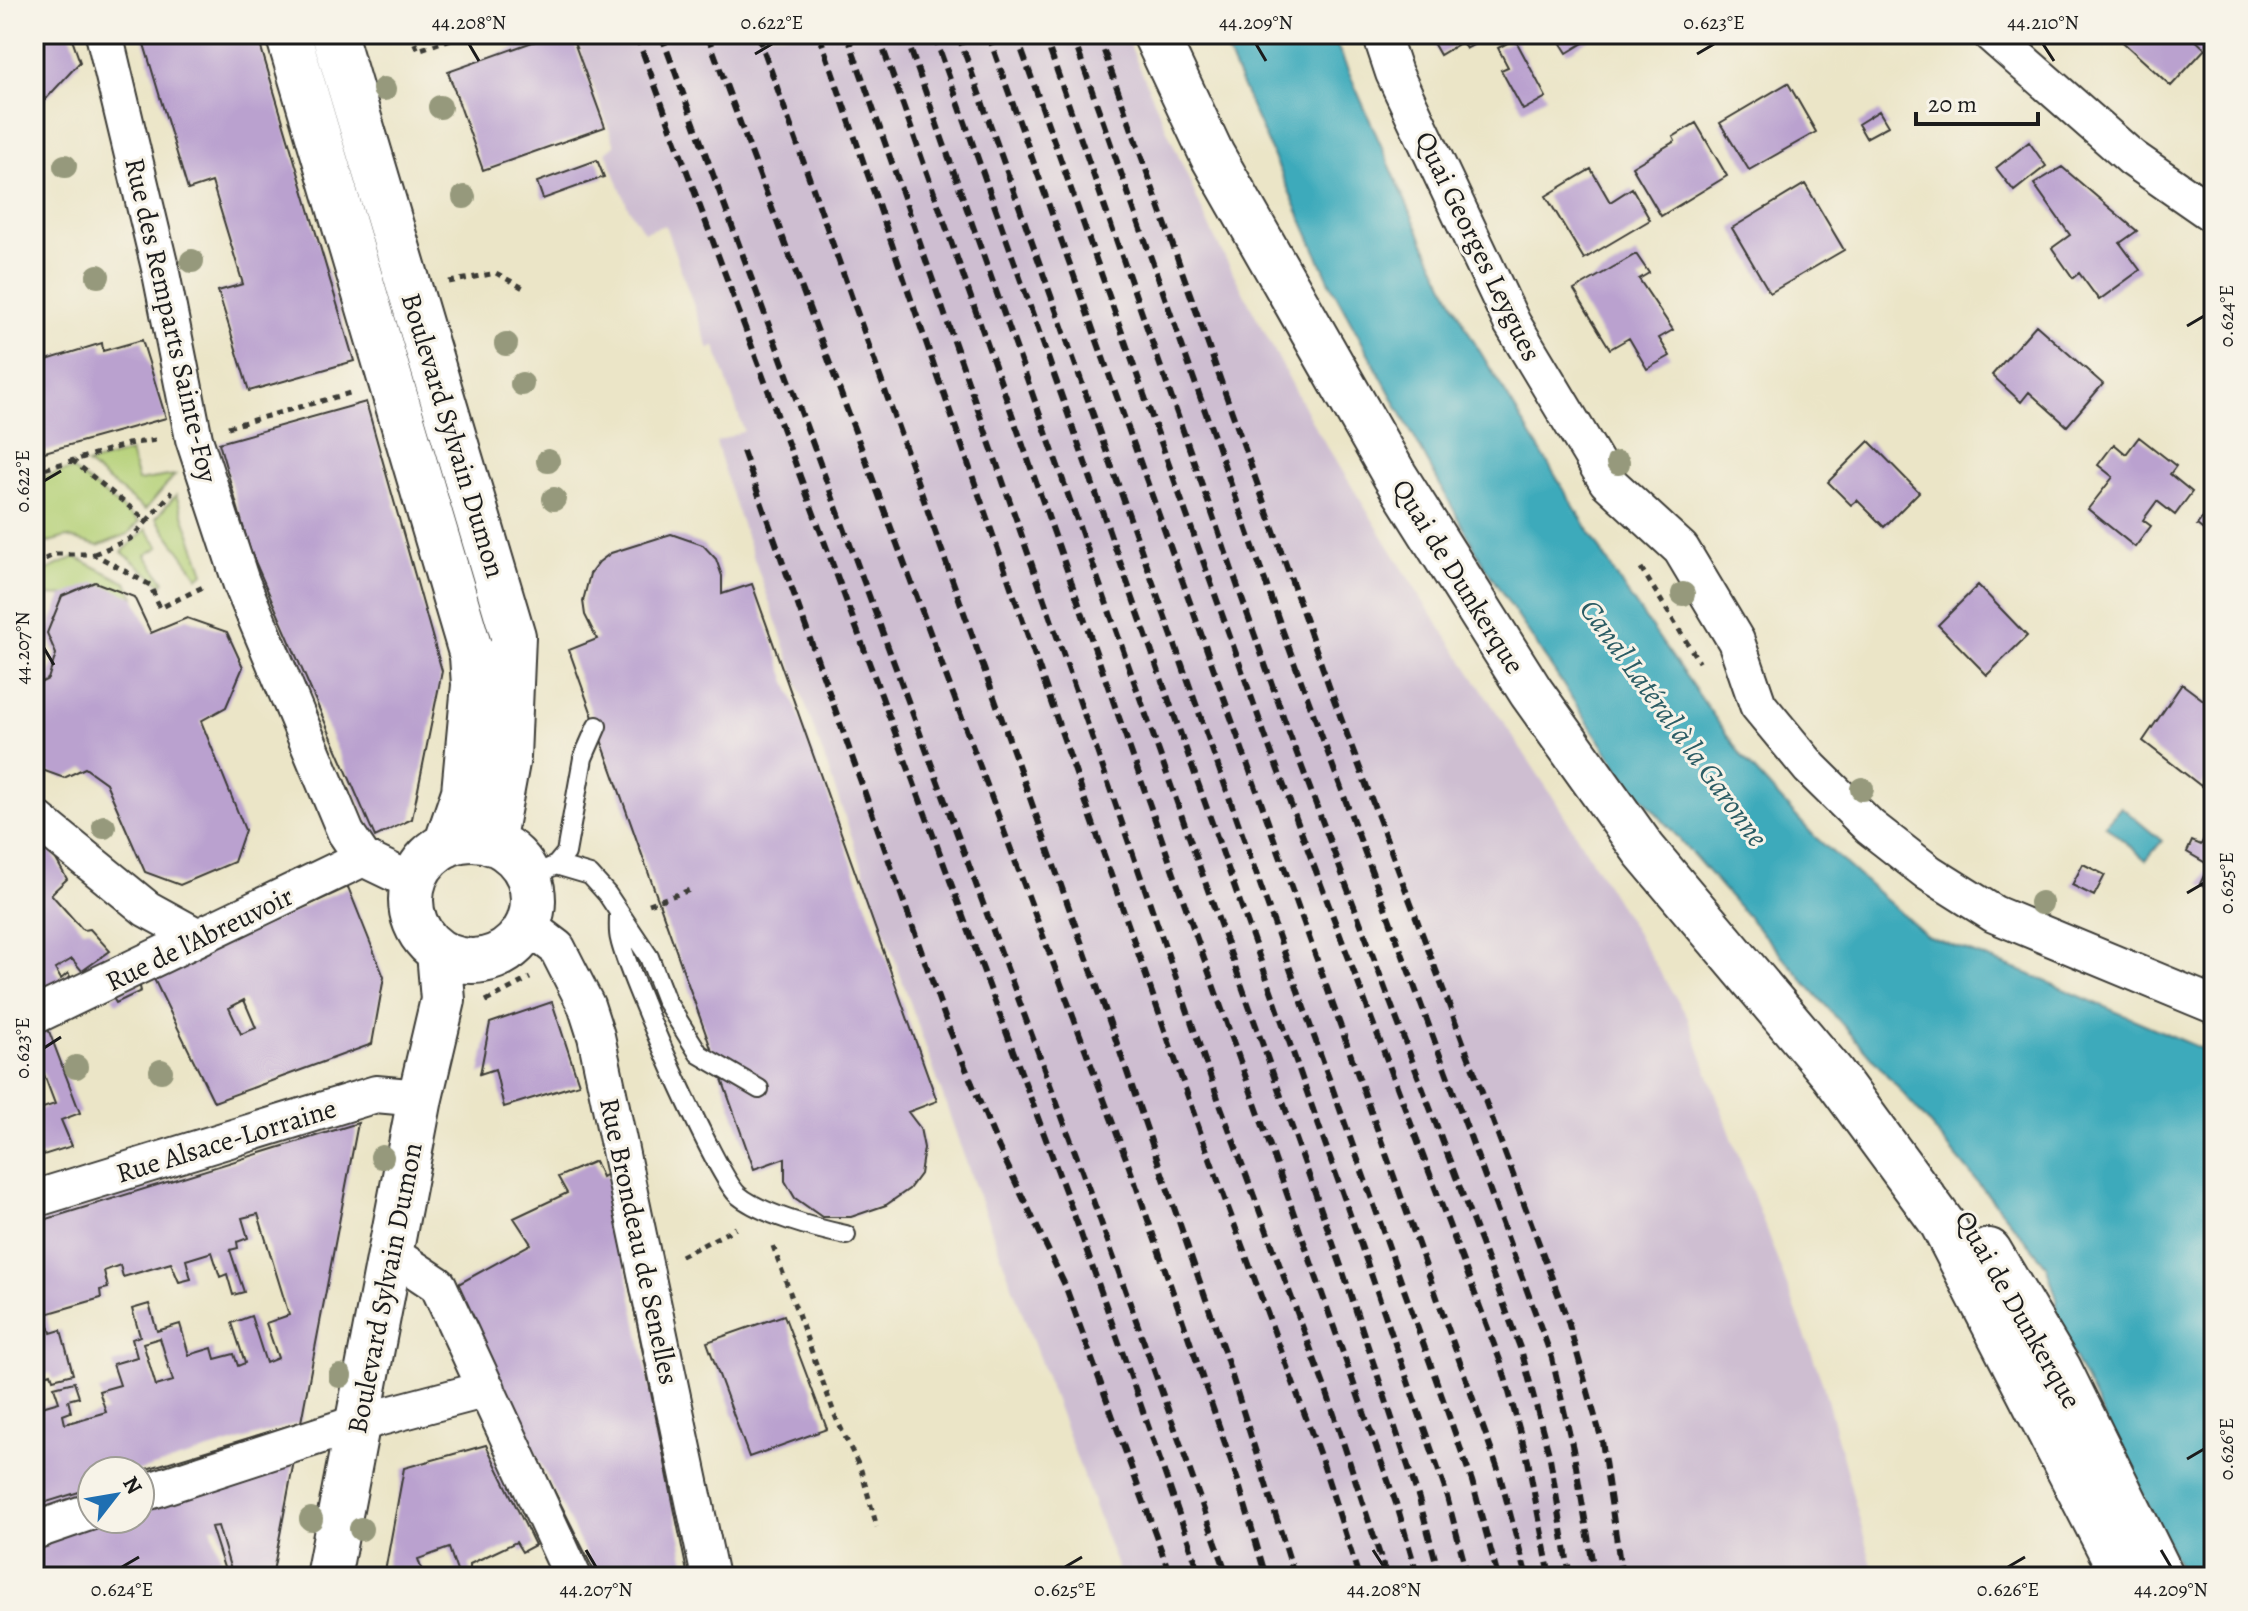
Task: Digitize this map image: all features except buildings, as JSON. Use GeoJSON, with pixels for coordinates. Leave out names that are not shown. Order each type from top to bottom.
{"type":"FeatureCollection","features":[{"type":"Feature","properties":{"kind":"street","name":"Rue des Remparts Sainte-Foy"},"geometry":{"type":"LineString","coordinates":[[104,34],[160,268],[194,439],[241,582],[346,833],[363,858]]}},
{"type":"Feature","properties":{"kind":"street"},"geometry":{"type":"LineString","coordinates":[[288,34],[472,656],[474,685],[464,792],[446,845]]}},
{"type":"Feature","properties":{"kind":"street","name":"Boulevard Sylvain Dumon"},"geometry":{"type":"LineString","coordinates":[[334,34],[513,636],[508,757],[492,843]]}},
{"type":"Feature","properties":{"kind":"street","name":"Quai de Dunkerque"},"geometry":{"type":"LineString","coordinates":[[1155,34],[1212,155],[1395,476],[1531,692],[1644,850],[1832,1073],[1942,1223],[2124,1577]]}},
{"type":"Feature","properties":{"kind":"street","name":"Quai Georges Leygues"},"geometry":{"type":"LineString","coordinates":[[1381,34],[1394,73],[1512,323],[1607,481],[1681,549],[1736,641],[1758,705],[1810,768],[1870,827],[1929,873],[1994,914],[2214,1005]]}},
{"type":"Feature","properties":{"kind":"street"},"geometry":{"type":"LineString","coordinates":[[1991,34],[2132,158],[2214,215]]}},
{"type":"Feature","properties":{"kind":"street"},"geometry":{"type":"LineString","coordinates":[[34,817],[147,909],[198,937]]}},
{"type":"Feature","properties":{"kind":"street"},"geometry":{"type":"LineString","coordinates":[[461,840],[492,843],[542,871],[533,893],[528,926],[517,942],[459,979],[416,925],[412,912],[413,882],[426,860],[446,845],[461,840]]}},
{"type":"Feature","properties":{"kind":"street"},"geometry":{"type":"LineString","coordinates":[[363,858],[413,882]]}},
{"type":"Feature","properties":{"kind":"street","name":"Rue de l'Abreuvoir"},"geometry":{"type":"LineString","coordinates":[[34,1016],[363,858]]}},
{"type":"Feature","properties":{"kind":"street","name":"Rue Brondeau de Senelles"},"geometry":{"type":"LineString","coordinates":[[528,926],[557,948],[586,1005],[710,1577]]}},
{"type":"Feature","properties":{"kind":"street","name":"Boulevard Sylvain Dumon"},"geometry":{"type":"LineString","coordinates":[[328,1577],[420,1098],[459,979]]}},
{"type":"Feature","properties":{"kind":"street","name":"Quai de Dunkerque"},"geometry":{"type":"LineString","coordinates":[[1832,1073],[1905,1139],[1971,1221],[2059,1369],[2162,1577]]}},
{"type":"Feature","properties":{"kind":"street","name":"Rue Alsace-Lorraine"},"geometry":{"type":"LineString","coordinates":[[34,1199],[376,1094],[420,1098]]}},
{"type":"Feature","properties":{"kind":"street"},"geometry":{"type":"LineString","coordinates":[[390,1253],[438,1285],[573,1577]]}},
{"type":"Feature","properties":{"kind":"street"},"geometry":{"type":"LineString","coordinates":[[156,1489],[358,1423],[487,1389]]}},
{"type":"Feature","properties":{"kind":"street"},"geometry":{"type":"LineString","coordinates":[[34,1531],[76,1517]]}},
{"type":"Feature","properties":{"kind":"lane"},"geometry":{"type":"LineString","coordinates":[[542,871],[569,843],[583,758],[597,726]]}},
{"type":"Feature","properties":{"kind":"lane"},"geometry":{"type":"LineString","coordinates":[[542,871],[590,875],[607,894],[649,957],[666,1001],[699,1054],[759,1089]]}},
{"type":"Feature","properties":{"kind":"lane"},"geometry":{"type":"LineString","coordinates":[[619,915],[620,939],[658,1038],[735,1193],[769,1210],[846,1235]]}},
{"type":"Feature","properties":{"kind":"path"},"geometry":{"type":"LineString","coordinates":[[414,34],[411,35],[418,50],[466,34]]}},
{"type":"Feature","properties":{"kind":"path"},"geometry":{"type":"LineString","coordinates":[[439,284],[496,273],[527,290]]}},
{"type":"Feature","properties":{"kind":"path"},"geometry":{"type":"LineString","coordinates":[[34,472],[146,440],[194,439],[363,389]]}},
{"type":"Feature","properties":{"kind":"path"},"geometry":{"type":"LineString","coordinates":[[72,460],[147,521]]}},
{"type":"Feature","properties":{"kind":"path"},"geometry":{"type":"LineString","coordinates":[[34,564],[56,554],[94,554],[130,539],[178,485],[183,499]]}},
{"type":"Feature","properties":{"kind":"path"},"geometry":{"type":"LineString","coordinates":[[94,554],[150,585],[160,608],[214,581]]}},
{"type":"Feature","properties":{"kind":"path"},"geometry":{"type":"LineString","coordinates":[[459,979],[537,972]]}},
{"type":"Feature","properties":{"kind":"path"},"geometry":{"type":"LineString","coordinates":[[644,1263],[686,1255],[750,1221]]}},
{"type":"Feature","properties":{"kind":"path"},"geometry":{"type":"LineString","coordinates":[[773,1244],[836,1418],[861,1470],[877,1527]]}},
{"type":"Feature","properties":{"kind":"shaded area"},"geometry":{"type":"Polygon","coordinates":[[[574,34],[1125,34],[1213,235],[1312,422],[1421,598],[1553,797],[1687,1016],[1822,1381],[1875,1577],[1121,1577],[970,1173],[732,496],[716,442],[744,431],[715,346],[709,349],[665,225],[644,232],[628,207],[606,152],[615,145],[574,34]]]}},
{"type":"Feature","properties":{"kind":"green space"},"geometry":{"type":"Polygon","coordinates":[[[130,452],[138,481],[175,475],[145,510],[87,464],[130,452]]]}},
{"type":"Feature","properties":{"kind":"green space"},"geometry":{"type":"Polygon","coordinates":[[[72,469],[139,522],[128,534],[98,546],[67,537],[45,543],[34,553],[34,480],[72,469]]]}},
{"type":"Feature","properties":{"kind":"green space"},"geometry":{"type":"Polygon","coordinates":[[[176,495],[204,573],[198,577],[156,518],[176,495]]]}},
{"type":"Feature","properties":{"kind":"green space"},"geometry":{"type":"Polygon","coordinates":[[[146,529],[159,547],[146,555],[164,582],[162,585],[122,552],[146,529]]]}},
{"type":"Feature","properties":{"kind":"green space"},"geometry":{"type":"Polygon","coordinates":[[[75,557],[127,583],[134,597],[34,595],[34,576],[75,557]]]}},
{"type":"Feature","properties":{"kind":"water","name":"Canal Latéral à la Garonne"},"geometry":{"type":"Polygon","coordinates":[[[1219,34],[1332,34],[1424,243],[1470,335],[1623,587],[1744,759],[1814,836],[1927,936],[2031,975],[2214,1054],[2214,1577],[2184,1577],[2056,1321],[2057,1299],[2046,1265],[1922,1115],[1622,774],[1485,567],[1332,287],[1219,34]]]}},
{"type":"Feature","properties":{"kind":"water"},"geometry":{"type":"Polygon","coordinates":[[[2121,807],[2162,841],[2146,860],[2105,825],[2121,807]]]}},
{"type":"Feature","properties":{"kind":"railway"},"geometry":{"type":"LineString","coordinates":[[636,34],[1077,1223],[1201,1577]]}},
{"type":"Feature","properties":{"kind":"railway"},"geometry":{"type":"LineString","coordinates":[[661,34],[1098,1214],[1228,1577]]}},
{"type":"Feature","properties":{"kind":"railway"},"geometry":{"type":"LineString","coordinates":[[707,34],[1137,1188],[1238,1481],[1266,1577]]}},
{"type":"Feature","properties":{"kind":"railway"},"geometry":{"type":"LineString","coordinates":[[758,34],[1104,1006],[1226,1357],[1295,1577]]}},
{"type":"Feature","properties":{"kind":"railway"},"geometry":{"type":"LineString","coordinates":[[819,34],[1203,1140],[1322,1461],[1359,1577]]}},
{"type":"Feature","properties":{"kind":"railway"},"geometry":{"type":"LineString","coordinates":[[847,34],[1221,1107],[1328,1396],[1387,1577]]}},
{"type":"Feature","properties":{"kind":"railway"},"geometry":{"type":"LineString","coordinates":[[878,34],[1398,1509],[1418,1577]]}},
{"type":"Feature","properties":{"kind":"railway"},"geometry":{"type":"LineString","coordinates":[[905,34],[1341,1266],[1419,1499],[1440,1577]]}},
{"type":"Feature","properties":{"kind":"railway"},"geometry":{"type":"LineString","coordinates":[[934,34],[1371,1274],[1445,1489],[1468,1577]]}},
{"type":"Feature","properties":{"kind":"railway"},"geometry":{"type":"LineString","coordinates":[[958,34],[1472,1481],[1498,1577]]}},
{"type":"Feature","properties":{"kind":"railway"},"geometry":{"type":"LineString","coordinates":[[988,34],[1499,1472],[1527,1577]]}},
{"type":"Feature","properties":{"kind":"railway"},"geometry":{"type":"LineString","coordinates":[[1016,34],[1267,741],[1501,1363],[1528,1461],[1550,1577]]}},
{"type":"Feature","properties":{"kind":"railway"},"geometry":{"type":"LineString","coordinates":[[1044,34],[1288,730],[1522,1353],[1550,1458],[1570,1577]]}},
{"type":"Feature","properties":{"kind":"railway"},"geometry":{"type":"LineString","coordinates":[[1072,34],[1282,629],[1552,1358],[1573,1449],[1595,1577]]}},
{"type":"Feature","properties":{"kind":"railway"},"geometry":{"type":"LineString","coordinates":[[1098,34],[1330,689],[1567,1318],[1602,1441],[1622,1577]]}},
{"type":"Feature","properties":{"kind":"railway"},"geometry":{"type":"LineString","coordinates":[[743,451],[948,1026],[999,1148],[1065,1285],[1171,1577]]}}]}
